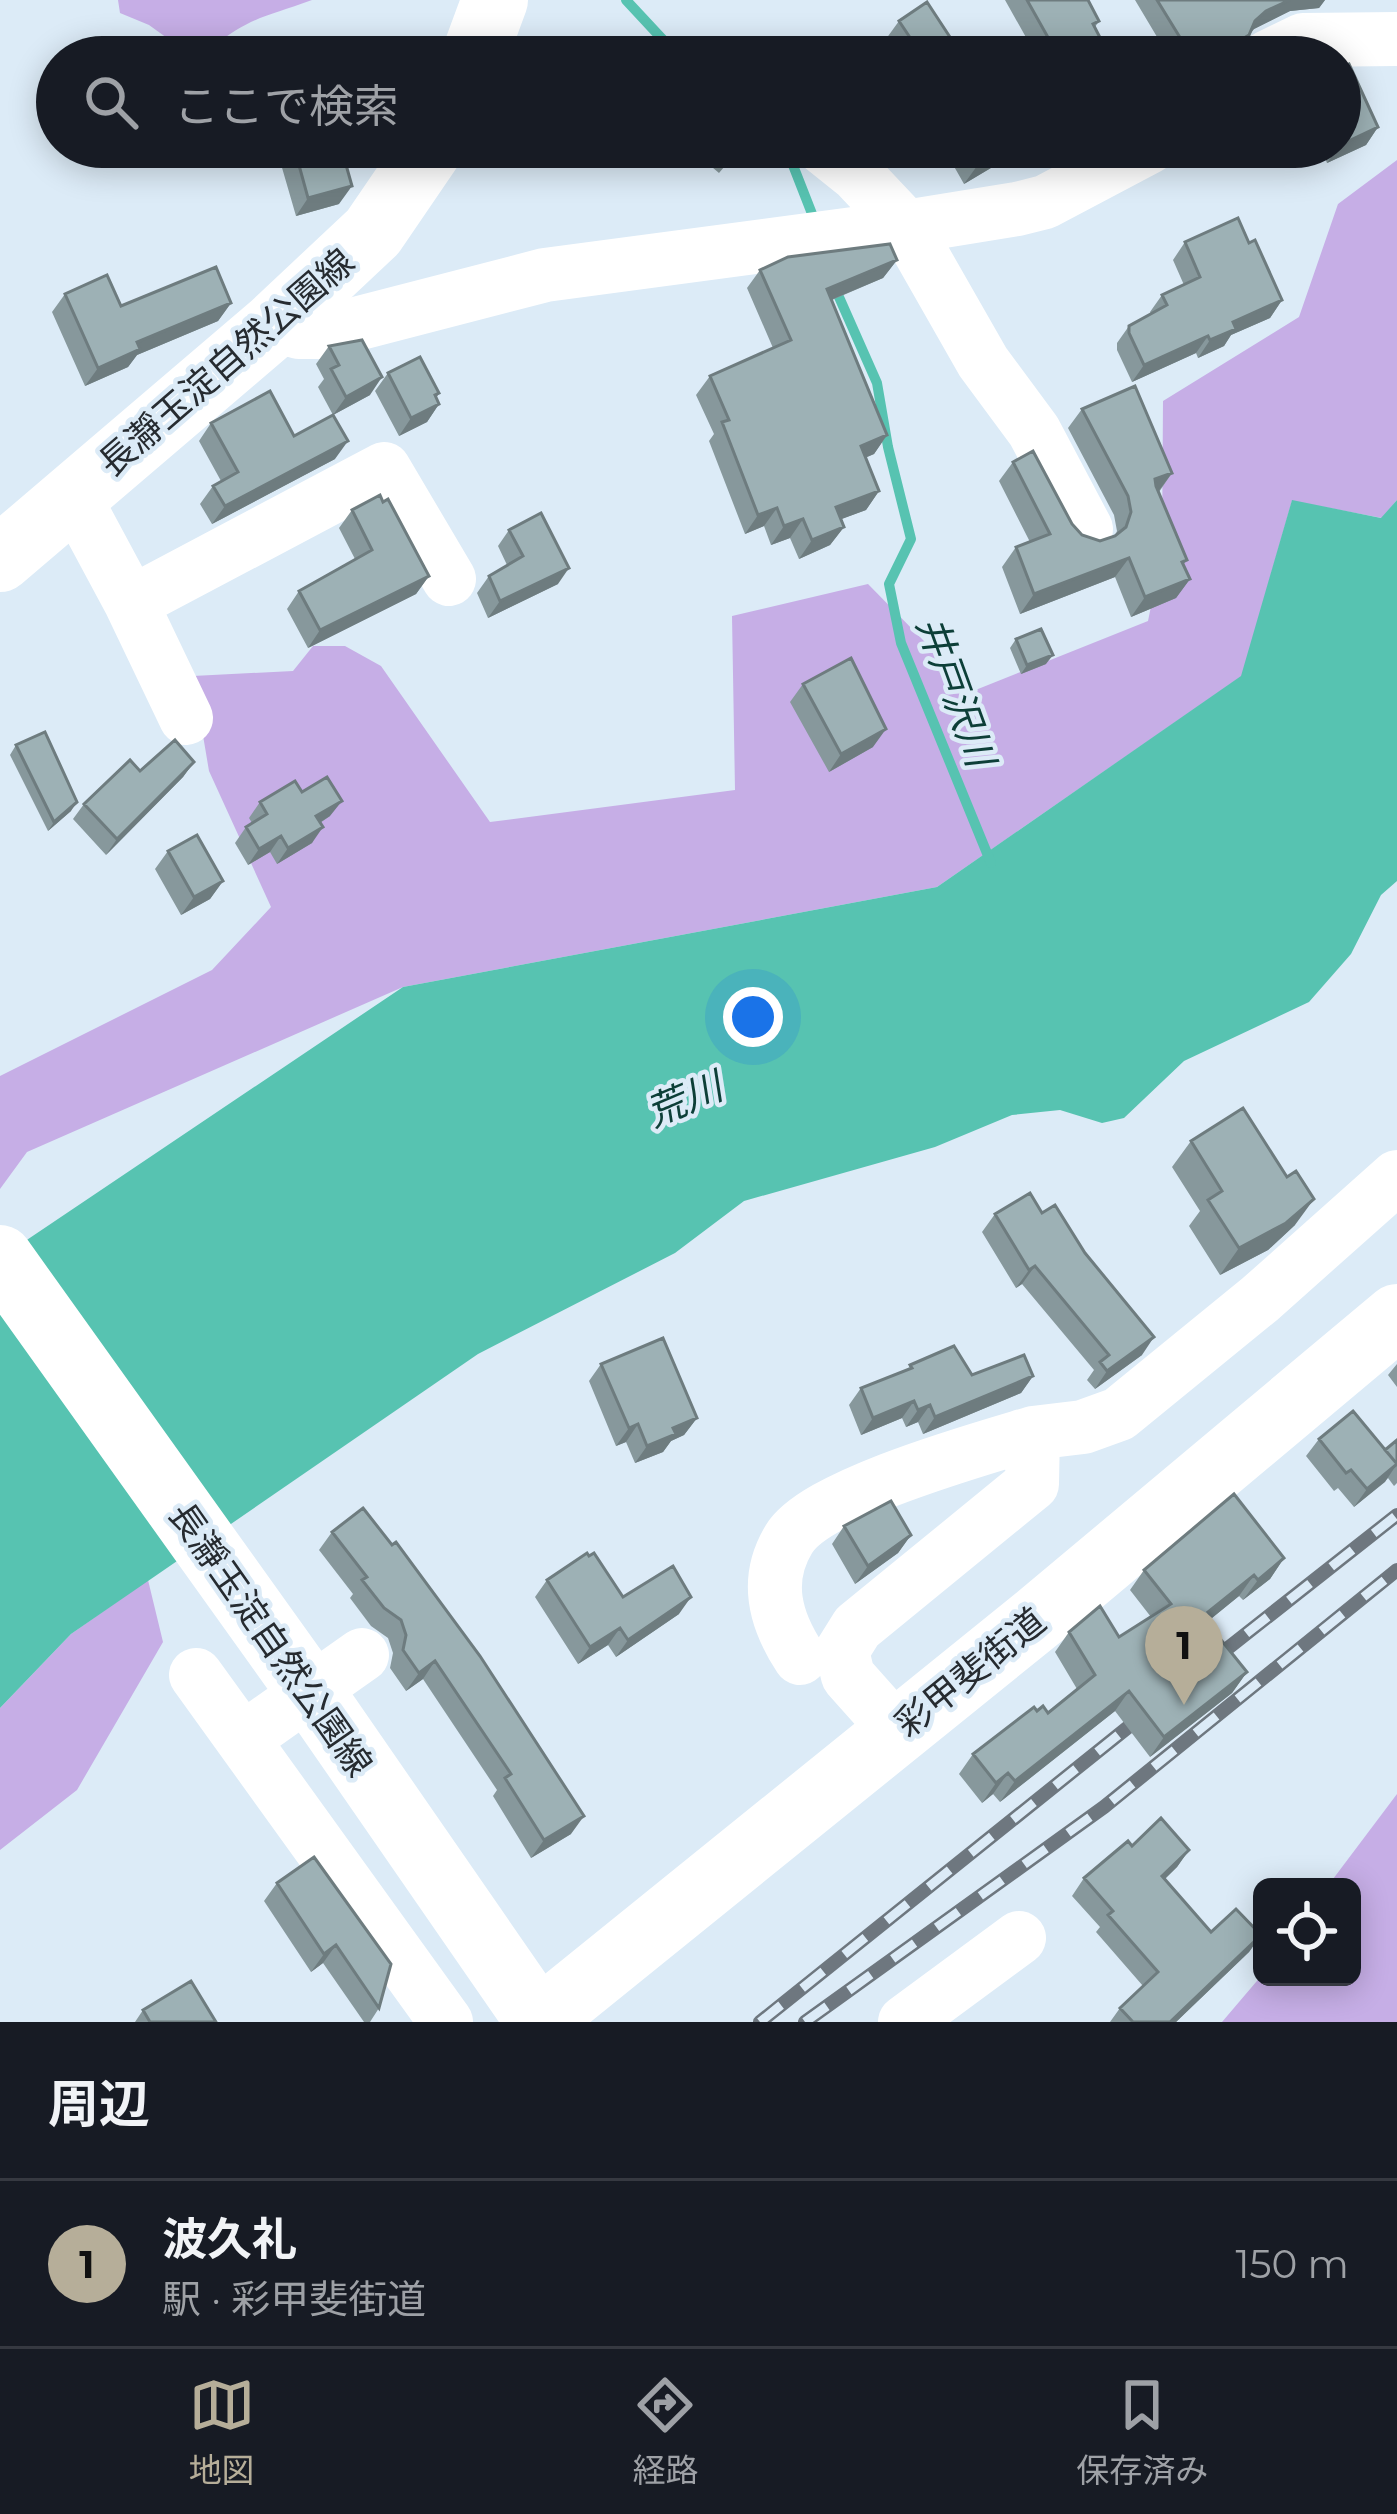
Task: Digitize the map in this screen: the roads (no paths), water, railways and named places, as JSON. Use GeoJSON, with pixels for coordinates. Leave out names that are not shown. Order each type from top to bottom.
{"type":"FeatureCollection","features":[{"type":"Feature","properties":{"kind":"main road"},"geometry":{"type":"LineString","coordinates":[[481,36],[494,0]]}},
{"type":"Feature","properties":{"kind":"main road","name":"長瀞玉淀自然公園線"},"geometry":{"type":"LineString","coordinates":[[0,559],[274,325],[373,232],[417,168]]}},
{"type":"Feature","properties":{"kind":"main road","name":"長瀞玉淀自然公園線"},"geometry":{"type":"LineString","coordinates":[[0,1258],[326,1714],[538,2022]]}},
{"type":"Feature","properties":{"kind":"main road","name":"彩甲斐街道"},"geometry":{"type":"LineString","coordinates":[[538,2022],[1397,1317]]}},
{"type":"Feature","properties":{"kind":"street"},"geometry":{"type":"LineString","coordinates":[[1361,39],[1397,39]]}},
{"type":"Feature","properties":{"kind":"street"},"geometry":{"type":"LineString","coordinates":[[847,168],[906,227],[983,362],[1045,449],[1086,529]]}},
{"type":"Feature","properties":{"kind":"street"},"geometry":{"type":"LineString","coordinates":[[274,325],[299,332],[326,332],[545,275],[906,227],[1045,202],[1109,168]]}},
{"type":"Feature","properties":{"kind":"street"},"geometry":{"type":"LineString","coordinates":[[131,603],[384,469],[449,579]]}},
{"type":"Feature","properties":{"kind":"street"},"geometry":{"type":"LineString","coordinates":[[73,495],[186,718]]}},
{"type":"Feature","properties":{"kind":"street"},"geometry":{"type":"LineString","coordinates":[[800,1658],[784,1634],[772,1586],[790,1536],[818,1514],[918,1467],[1119,1414],[1397,1178]]}},
{"type":"Feature","properties":{"kind":"street"},"geometry":{"type":"LineString","coordinates":[[897,1731],[848,1676],[842,1651],[857,1627],[1032,1484],[1033,1433]]}},
{"type":"Feature","properties":{"kind":"street"},"geometry":{"type":"LineString","coordinates":[[243,1739],[362,1655]]}},
{"type":"Feature","properties":{"kind":"street"},"geometry":{"type":"LineString","coordinates":[[196,1675],[446,2022]]}},
{"type":"Feature","properties":{"kind":"street"},"geometry":{"type":"LineString","coordinates":[[905,2022],[1019,1939]]}},
{"type":"Feature","properties":{"kind":"water","name":"荒川"},"geometry":{"type":"Polygon","coordinates":[[[1292,500],[1381,518],[1397,500],[1397,881],[1381,895],[1351,954],[1309,1002],[1184,1061],[1124,1118],[1102,1123],[1060,1110],[1012,1115],[935,1147],[744,1201],[675,1253],[478,1354],[71,1634],[0,1708],[0,1258],[403,987],[937,887],[1241,676],[1292,500]]]}},
{"type":"Feature","properties":{"kind":"waterway","name":"井戸沢川"},"geometry":{"type":"LineString","coordinates":[[626,0],[659,36]]}},
{"type":"Feature","properties":{"kind":"waterway","name":"井戸沢川"},"geometry":{"type":"LineString","coordinates":[[794,168],[816,224]]}},
{"type":"Feature","properties":{"kind":"waterway","name":"井戸沢川"},"geometry":{"type":"LineString","coordinates":[[835,288],[877,383],[911,539],[889,584],[901,643],[991,863]]}},
{"type":"Feature","properties":{"kind":"railway"},"geometry":{"type":"LineString","coordinates":[[1204,1667],[1397,1515]]}},
{"type":"Feature","properties":{"kind":"railway"},"geometry":{"type":"LineString","coordinates":[[805,2022],[1104,1807],[1397,1570]]}},
{"type":"Feature","properties":{"kind":"railway"},"geometry":{"type":"LineString","coordinates":[[760,2022],[1152,1708]]}},
{"type":"Feature","properties":{"kind":"place","name":"波久礼"},"geometry":{"type":"Point","coordinates":[1184,1705]}}]}
